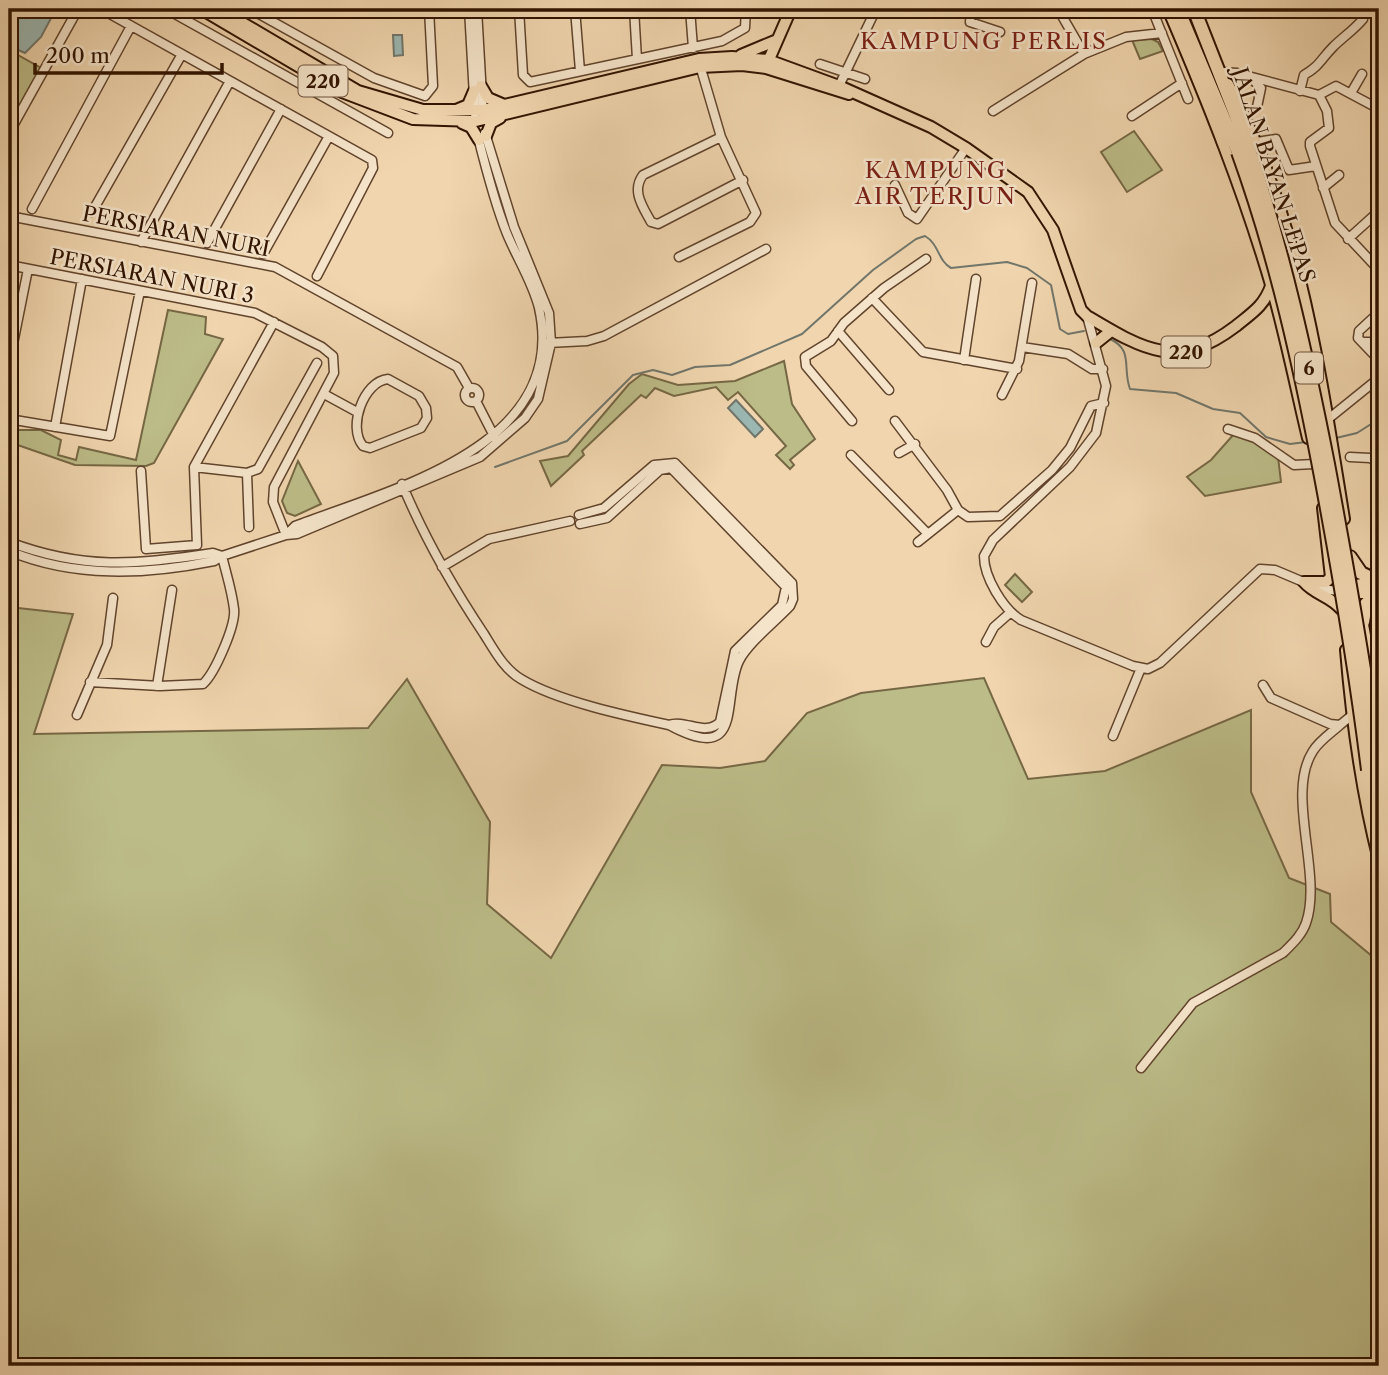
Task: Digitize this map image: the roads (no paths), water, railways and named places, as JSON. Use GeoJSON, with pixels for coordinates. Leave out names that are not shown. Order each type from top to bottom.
{"type":"FeatureCollection","features":[{"type":"Feature","properties":{"kind":"highway","name":"JALAN BAYAN LEPAS"},"geometry":{"type":"LineString","coordinates":[[1178,9],[1202,64],[1248,148]]}},
{"type":"Feature","properties":{"kind":"highway","name":"JALAN BAYAN LEPAS"},"geometry":{"type":"LineString","coordinates":[[1194,9],[1215,60],[1222,87],[1248,148],[1349,591]]}},
{"type":"Feature","properties":{"kind":"highway"},"geometry":{"type":"LineString","coordinates":[[1202,64],[1224,143]]}},
{"type":"Feature","properties":{"kind":"highway"},"geometry":{"type":"LineString","coordinates":[[1350,557],[1361,573],[1379,587]]}},
{"type":"Feature","properties":{"kind":"highway"},"geometry":{"type":"LineString","coordinates":[[1349,591],[1379,587]]}},
{"type":"Feature","properties":{"kind":"highway"},"geometry":{"type":"LineString","coordinates":[[1363,622],[1366,604],[1379,587]]}},
{"type":"Feature","properties":{"kind":"highway","name":"6"},"geometry":{"type":"LineString","coordinates":[[1349,591],[1375,771],[1379,843]]}},
{"type":"Feature","properties":{"kind":"main road","name":"220"},"geometry":{"type":"LineString","coordinates":[[201,9],[360,101],[413,119],[502,116],[700,68],[732,57],[767,64],[839,86],[899,111],[966,148],[1028,192],[1044,212],[1057,237],[1077,300],[1087,316],[1144,348],[1185,353],[1218,340],[1260,308],[1271,286]]}},
{"type":"Feature","properties":{"kind":"main road","name":"220"},"geometry":{"type":"LineString","coordinates":[[219,9],[358,91],[412,108],[455,116]]}},
{"type":"Feature","properties":{"kind":"main road"},"geometry":{"type":"LineString","coordinates":[[767,64],[791,9]]}},
{"type":"Feature","properties":{"kind":"main road","name":"JALAN BAYAN LEPAS"},"geometry":{"type":"LineString","coordinates":[[1168,9],[1224,143],[1271,286],[1323,507],[1349,591]]}},
{"type":"Feature","properties":{"kind":"main road"},"geometry":{"type":"LineString","coordinates":[[732,57],[756,51],[777,40]]}},
{"type":"Feature","properties":{"kind":"main road","name":"JALAN BAYAN LEPAS"},"geometry":{"type":"LineString","coordinates":[[1215,60],[1222,72],[1304,298],[1350,557],[1349,591]]}},
{"type":"Feature","properties":{"kind":"main road","name":"220"},"geometry":{"type":"LineString","coordinates":[[479,115],[502,104],[700,68],[742,65],[767,64],[836,93],[853,94]]}},
{"type":"Feature","properties":{"kind":"main road"},"geometry":{"type":"LineString","coordinates":[[502,104],[488,98],[478,88],[468,105],[455,116],[482,138],[491,123],[502,116]]}},
{"type":"Feature","properties":{"kind":"main road"},"geometry":{"type":"LineString","coordinates":[[1260,308],[1280,320]]}},
{"type":"Feature","properties":{"kind":"main road"},"geometry":{"type":"LineString","coordinates":[[1096,345],[1111,331]]}},
{"type":"Feature","properties":{"kind":"main road"},"geometry":{"type":"LineString","coordinates":[[1294,377],[1309,379],[1318,372]]}},
{"type":"Feature","properties":{"kind":"main road"},"geometry":{"type":"LineString","coordinates":[[1297,391],[1305,384],[1321,386]]}},
{"type":"Feature","properties":{"kind":"main road"},"geometry":{"type":"LineString","coordinates":[[1304,582],[1326,582],[1331,577],[1323,507]]}},
{"type":"Feature","properties":{"kind":"main road"},"geometry":{"type":"LineString","coordinates":[[1304,582],[1311,590],[1331,597],[1342,610]]}},
{"type":"Feature","properties":{"kind":"main road"},"geometry":{"type":"LineString","coordinates":[[1349,591],[1342,610],[1351,716],[1364,804],[1379,860]]}},
{"type":"Feature","properties":{"kind":"main road"},"geometry":{"type":"LineString","coordinates":[[1349,591],[1363,622],[1379,711]]}},
{"type":"Feature","properties":{"kind":"main road"},"geometry":{"type":"LineString","coordinates":[[1348,669],[1349,660],[1356,654],[1365,654],[1371,661]]}},
{"type":"Feature","properties":{"kind":"street"},"geometry":{"type":"LineString","coordinates":[[9,133],[79,9]]}},
{"type":"Feature","properties":{"kind":"street"},"geometry":{"type":"LineString","coordinates":[[101,9],[329,136],[373,164],[317,276]]}},
{"type":"Feature","properties":{"kind":"street"},"geometry":{"type":"LineString","coordinates":[[166,9],[388,133]]}},
{"type":"Feature","properties":{"kind":"street"},"geometry":{"type":"LineString","coordinates":[[250,9],[374,78],[425,96],[433,86],[429,9]]}},
{"type":"Feature","properties":{"kind":"street"},"geometry":{"type":"LineString","coordinates":[[469,9],[478,88]]}},
{"type":"Feature","properties":{"kind":"street"},"geometry":{"type":"LineString","coordinates":[[9,551],[64,568],[120,567],[213,553],[222,556],[286,535],[298,534],[403,487],[461,468],[500,437],[531,389],[546,343],[538,305],[506,232],[482,138],[479,115],[477,9]]}},
{"type":"Feature","properties":{"kind":"street"},"geometry":{"type":"LineString","coordinates":[[519,9],[525,79],[530,82],[722,41],[746,26],[746,9]]}},
{"type":"Feature","properties":{"kind":"street"},"geometry":{"type":"LineString","coordinates":[[575,9],[580,71]]}},
{"type":"Feature","properties":{"kind":"street"},"geometry":{"type":"LineString","coordinates":[[634,9],[637,59]]}},
{"type":"Feature","properties":{"kind":"street"},"geometry":{"type":"LineString","coordinates":[[690,9],[693,48]]}},
{"type":"Feature","properties":{"kind":"street"},"geometry":{"type":"LineString","coordinates":[[839,86],[876,9]]}},
{"type":"Feature","properties":{"kind":"street"},"geometry":{"type":"LineString","coordinates":[[971,9],[968,19],[973,25],[1000,32]]}},
{"type":"Feature","properties":{"kind":"street"},"geometry":{"type":"LineString","coordinates":[[1058,9],[1084,54]]}},
{"type":"Feature","properties":{"kind":"street"},"geometry":{"type":"LineString","coordinates":[[1152,9],[1188,99]]}},
{"type":"Feature","properties":{"kind":"street"},"geometry":{"type":"LineString","coordinates":[[1300,91],[1304,75],[1319,67],[1334,47],[1346,39],[1363,19]]}},
{"type":"Feature","properties":{"kind":"street"},"geometry":{"type":"LineString","coordinates":[[32,209],[131,26]]}},
{"type":"Feature","properties":{"kind":"street"},"geometry":{"type":"LineString","coordinates":[[993,111],[1084,54],[1126,37],[1162,33]]}},
{"type":"Feature","properties":{"kind":"street"},"geometry":{"type":"LineString","coordinates":[[92,212],[182,54]]}},
{"type":"Feature","properties":{"kind":"street"},"geometry":{"type":"LineString","coordinates":[[1173,60],[1188,55]]}},
{"type":"Feature","properties":{"kind":"street"},"geometry":{"type":"LineString","coordinates":[[820,64],[865,79]]}},
{"type":"Feature","properties":{"kind":"street"},"geometry":{"type":"LineString","coordinates":[[679,257],[754,218],[755,208],[721,137],[700,68]]}},
{"type":"Feature","properties":{"kind":"street"},"geometry":{"type":"LineString","coordinates":[[1222,72],[1237,73],[1319,95],[1334,85],[1379,109]]}},
{"type":"Feature","properties":{"kind":"street"},"geometry":{"type":"LineString","coordinates":[[1351,93],[1362,74]]}},
{"type":"Feature","properties":{"kind":"street"},"geometry":{"type":"LineString","coordinates":[[1250,78],[1261,88],[1257,107]]}},
{"type":"Feature","properties":{"kind":"street"},"geometry":{"type":"LineString","coordinates":[[141,242],[230,81]]}},
{"type":"Feature","properties":{"kind":"street"},"geometry":{"type":"LineString","coordinates":[[1132,116],[1182,83]]}},
{"type":"Feature","properties":{"kind":"street"},"geometry":{"type":"LineString","coordinates":[[1319,95],[1327,111],[1329,128],[1310,144],[1323,188],[1335,223],[1379,270]]}},
{"type":"Feature","properties":{"kind":"street"},"geometry":{"type":"LineString","coordinates":[[353,114],[360,101]]}},
{"type":"Feature","properties":{"kind":"street"},"geometry":{"type":"LineString","coordinates":[[207,243],[281,109]]}},
{"type":"Feature","properties":{"kind":"street"},"geometry":{"type":"LineString","coordinates":[[263,254],[329,136]]}},
{"type":"Feature","properties":{"kind":"street"},"geometry":{"type":"LineString","coordinates":[[721,137],[642,175],[637,188],[645,210],[653,224],[658,224],[743,180]]}},
{"type":"Feature","properties":{"kind":"street"},"geometry":{"type":"LineString","coordinates":[[1248,148],[1276,139],[1289,170],[1316,166]]}},
{"type":"Feature","properties":{"kind":"street"},"geometry":{"type":"LineString","coordinates":[[895,185],[908,213],[917,219],[966,148]]}},
{"type":"Feature","properties":{"kind":"street"},"geometry":{"type":"LineString","coordinates":[[1323,188],[1339,175]]}},
{"type":"Feature","properties":{"kind":"street"},"geometry":{"type":"LineString","coordinates":[[1348,239],[1379,211]]}},
{"type":"Feature","properties":{"kind":"street","name":"PERSIARAN NURI"},"geometry":{"type":"LineString","coordinates":[[9,216],[275,267],[457,367],[469,388],[478,391],[476,401],[500,437]]}},
{"type":"Feature","properties":{"kind":"street"},"geometry":{"type":"LineString","coordinates":[[546,343],[587,341],[604,336],[766,250]]}},
{"type":"Feature","properties":{"kind":"street"},"geometry":{"type":"LineString","coordinates":[[852,421],[806,366],[806,357],[831,341],[872,298],[926,259]]}},
{"type":"Feature","properties":{"kind":"street","name":"PERSIARAN NURI 3"},"geometry":{"type":"LineString","coordinates":[[9,265],[243,310],[274,322],[332,356],[336,362],[334,373],[274,487],[273,502],[286,535]]}},
{"type":"Feature","properties":{"kind":"street"},"geometry":{"type":"LineString","coordinates":[[9,364],[28,269]]}},
{"type":"Feature","properties":{"kind":"street"},"geometry":{"type":"LineString","coordinates":[[55,427],[82,279]]}},
{"type":"Feature","properties":{"kind":"street"},"geometry":{"type":"LineString","coordinates":[[964,360],[976,279]]}},
{"type":"Feature","properties":{"kind":"street"},"geometry":{"type":"LineString","coordinates":[[1002,395],[1017,369],[1032,283]]}},
{"type":"Feature","properties":{"kind":"street"},"geometry":{"type":"LineString","coordinates":[[9,419],[110,436],[140,291]]}},
{"type":"Feature","properties":{"kind":"street"},"geometry":{"type":"LineString","coordinates":[[872,298],[920,350],[1017,369]]}},
{"type":"Feature","properties":{"kind":"street"},"geometry":{"type":"LineString","coordinates":[[1087,316],[1106,386],[1096,433],[1083,452],[985,551],[984,563],[988,575],[1011,612],[1021,620],[1141,668],[1160,663],[1255,571],[1270,568],[1320,589],[1349,591]]}},
{"type":"Feature","properties":{"kind":"street"},"geometry":{"type":"LineString","coordinates":[[1373,318],[1359,331],[1358,338],[1379,360]]}},
{"type":"Feature","properties":{"kind":"street"},"geometry":{"type":"LineString","coordinates":[[141,471],[145,546],[149,550],[197,545],[194,467],[274,322]]}},
{"type":"Feature","properties":{"kind":"street"},"geometry":{"type":"LineString","coordinates":[[838,331],[889,390]]}},
{"type":"Feature","properties":{"kind":"street"},"geometry":{"type":"LineString","coordinates":[[1362,342],[1369,342],[1379,351]]}},
{"type":"Feature","properties":{"kind":"street"},"geometry":{"type":"LineString","coordinates":[[1082,363],[1093,359],[1096,345]]}},
{"type":"Feature","properties":{"kind":"street"},"geometry":{"type":"LineString","coordinates":[[1022,347],[1068,354],[1092,369],[1103,369]]}},
{"type":"Feature","properties":{"kind":"street"},"geometry":{"type":"LineString","coordinates":[[194,467],[247,473],[257,468],[317,363]]}},
{"type":"Feature","properties":{"kind":"street"},"geometry":{"type":"LineString","coordinates":[[1327,421],[1379,378]]}},
{"type":"Feature","properties":{"kind":"street"},"geometry":{"type":"LineString","coordinates":[[388,379],[419,396],[426,408],[427,418],[421,428],[370,448],[363,446],[355,433],[357,412],[376,384],[388,379]]}},
{"type":"Feature","properties":{"kind":"street"},"geometry":{"type":"LineString","coordinates":[[324,394],[357,412]]}},
{"type":"Feature","properties":{"kind":"street"},"geometry":{"type":"LineString","coordinates":[[895,421],[915,444],[958,510],[968,517],[1000,516],[1064,455],[1091,406],[1104,403]]}},
{"type":"Feature","properties":{"kind":"street"},"geometry":{"type":"LineString","coordinates":[[1325,406],[1341,408]]}},
{"type":"Feature","properties":{"kind":"street"},"geometry":{"type":"LineString","coordinates":[[1228,429],[1255,439],[1294,465],[1314,464]]}},
{"type":"Feature","properties":{"kind":"street"},"geometry":{"type":"LineString","coordinates":[[899,453],[915,444]]}},
{"type":"Feature","properties":{"kind":"street"},"geometry":{"type":"LineString","coordinates":[[851,455],[928,534]]}},
{"type":"Feature","properties":{"kind":"street"},"geometry":{"type":"LineString","coordinates":[[1350,457],[1379,462]]}},
{"type":"Feature","properties":{"kind":"street"},"geometry":{"type":"LineString","coordinates":[[403,487],[422,534],[442,567],[502,663],[519,679],[548,692],[669,725],[676,723],[703,729],[715,727],[720,722],[734,651],[782,605],[786,587],[671,468],[660,470],[607,518],[579,519],[573,515],[570,521],[489,539],[442,567]]}},
{"type":"Feature","properties":{"kind":"street"},"geometry":{"type":"LineString","coordinates":[[247,473],[249,527]]}},
{"type":"Feature","properties":{"kind":"street"},"geometry":{"type":"LineString","coordinates":[[918,542],[958,510]]}},
{"type":"Feature","properties":{"kind":"street"},"geometry":{"type":"LineString","coordinates":[[9,542],[49,557],[120,567]]}},
{"type":"Feature","properties":{"kind":"street"},"geometry":{"type":"LineString","coordinates":[[90,682],[196,687],[210,677],[234,617],[222,556]]}},
{"type":"Feature","properties":{"kind":"street"},"geometry":{"type":"LineString","coordinates":[[157,686],[172,590]]}},
{"type":"Feature","properties":{"kind":"street"},"geometry":{"type":"LineString","coordinates":[[77,715],[107,645],[113,598]]}},
{"type":"Feature","properties":{"kind":"street"},"geometry":{"type":"LineString","coordinates":[[986,642],[994,627],[1011,612]]}},
{"type":"Feature","properties":{"kind":"street"},"geometry":{"type":"LineString","coordinates":[[1114,736],[1141,668]]}},
{"type":"Feature","properties":{"kind":"street"},"geometry":{"type":"LineString","coordinates":[[1263,685],[1271,698],[1329,724],[1340,725]]}},
{"type":"Feature","properties":{"kind":"street"},"geometry":{"type":"LineString","coordinates":[[1141,1068],[1185,1009],[1283,953],[1295,941],[1307,922],[1310,879],[1304,773],[1313,751],[1351,716]]}},
{"type":"Feature","properties":{"kind":"water"},"geometry":{"type":"Polygon","coordinates":[[[11,9],[56,9],[41,37],[25,53],[9,46],[11,9]]]}},
{"type":"Feature","properties":{"kind":"water"},"geometry":{"type":"Polygon","coordinates":[[[393,35],[402,35],[403,55],[394,56],[393,35]]]}},
{"type":"Feature","properties":{"kind":"water"},"geometry":{"type":"Polygon","coordinates":[[[736,400],[763,429],[755,437],[728,408],[736,400]]]}},
{"type":"Feature","properties":{"kind":"waterway"},"geometry":{"type":"LineString","coordinates":[[495,467],[567,441],[633,375],[653,370],[672,375],[695,367],[730,365],[802,334],[873,270],[916,239],[925,236],[951,268],[1007,262],[1027,268],[1051,285],[1060,329],[1068,334],[1084,331]]}},
{"type":"Feature","properties":{"kind":"waterway"},"geometry":{"type":"LineString","coordinates":[[1110,339],[1117,343],[1125,354],[1130,389],[1176,393],[1213,409],[1240,413],[1266,437],[1290,444],[1306,442]]}},
{"type":"Feature","properties":{"kind":"waterway"},"geometry":{"type":"LineString","coordinates":[[1336,438],[1357,433],[1379,419]]}},
{"type":"Feature","properties":{"kind":"district","name":"KAMPUNG PERLIS"},"geometry":{"type":"Point","coordinates":[984,41]}},
{"type":"Feature","properties":{"kind":"district","name":"KAMPUNG AIR TERJUN"},"geometry":{"type":"Point","coordinates":[936,183]}}]}
